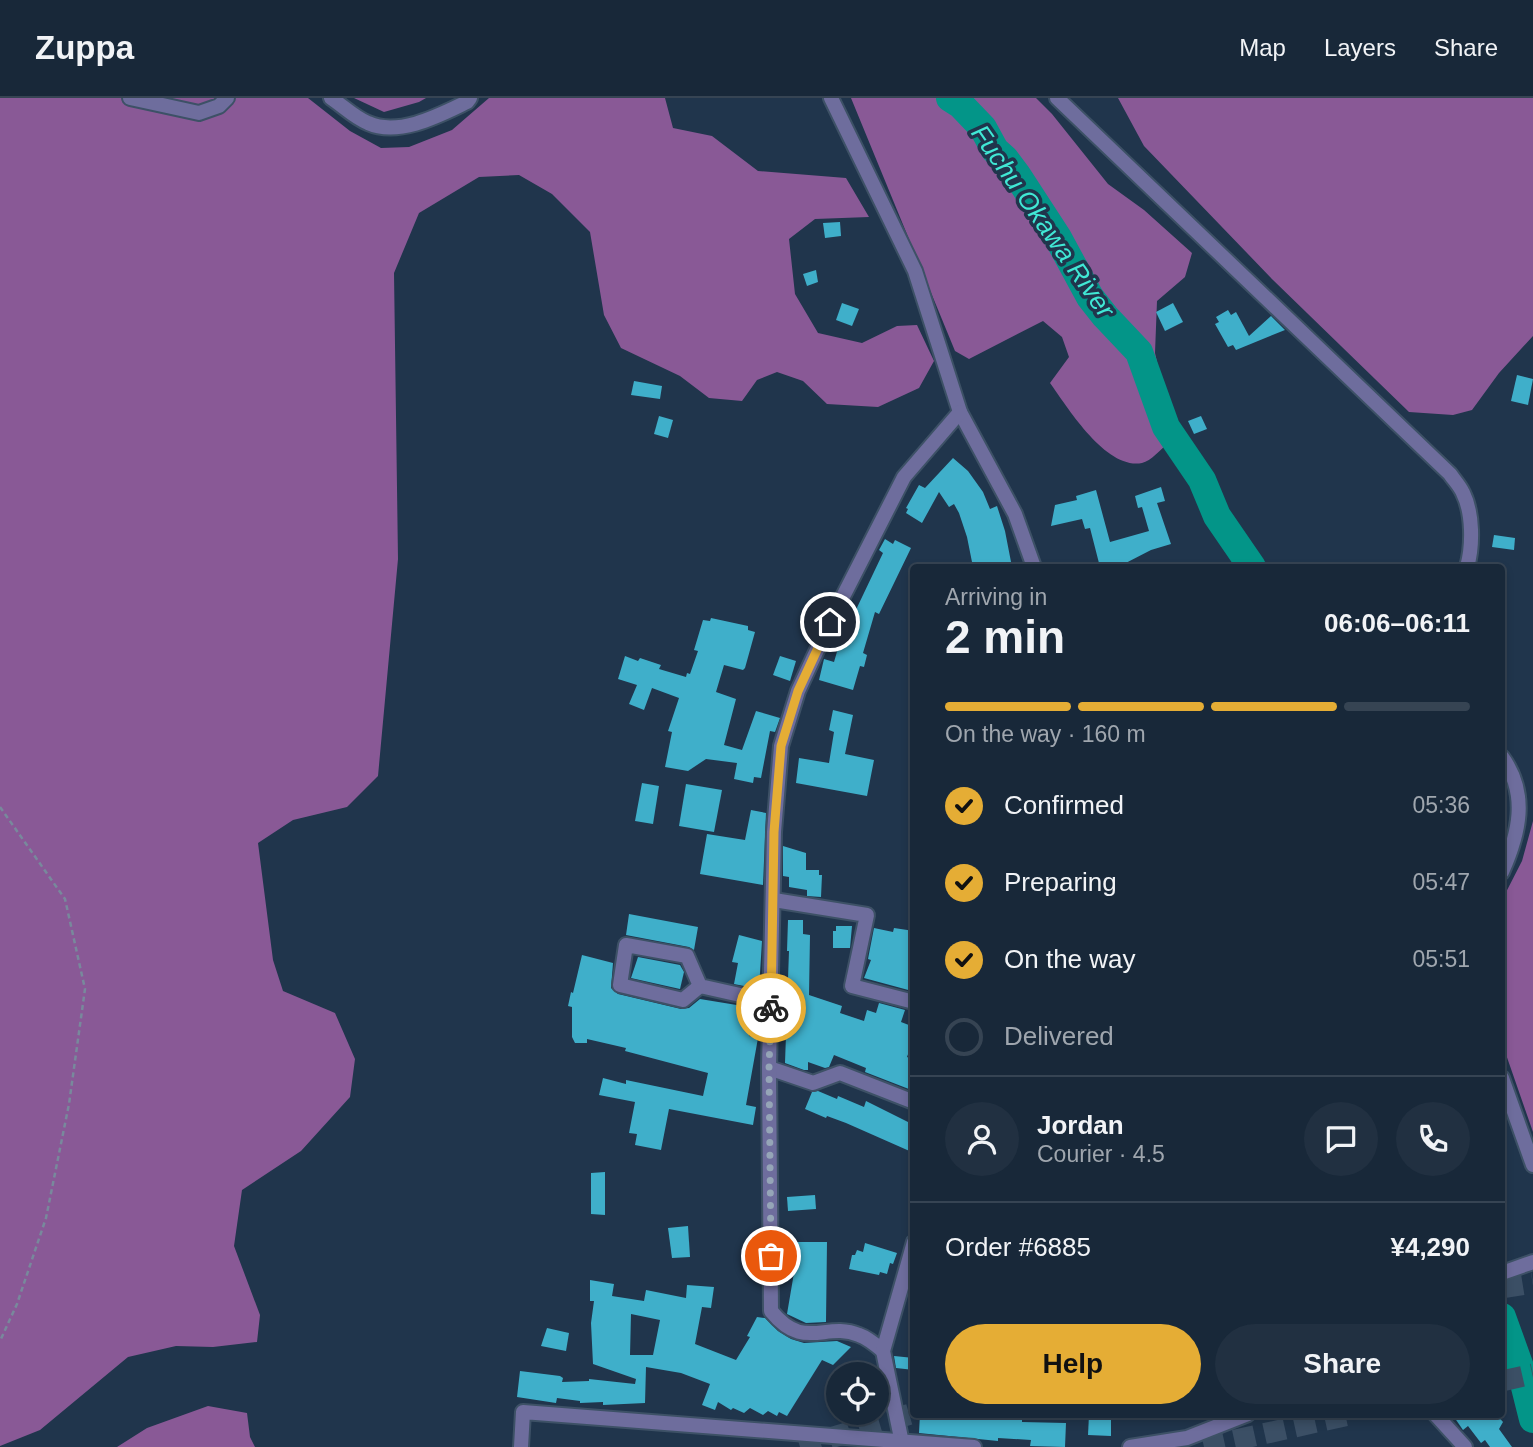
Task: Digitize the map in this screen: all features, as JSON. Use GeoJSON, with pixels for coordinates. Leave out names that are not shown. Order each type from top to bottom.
{"type":"FeatureCollection","features":[{"type":"Feature","properties":{"kind":"street"},"geometry":{"type":"LineString","coordinates":[[130,98],[199,113],[219,106],[227,98]]}},
{"type":"Feature","properties":{"kind":"street"},"geometry":{"type":"LineString","coordinates":[[331,98],[366,123],[382,128],[439,116],[470,98]]}},
{"type":"Feature","properties":{"kind":"street"},"geometry":{"type":"LineString","coordinates":[[831,98],[915,271],[960,412],[1015,514],[1033,564]]}},
{"type":"Feature","properties":{"kind":"street"},"geometry":{"type":"LineString","coordinates":[[1057,98],[1450,474],[1464,494],[1468,510],[1471,555],[1468,564]]}},
{"type":"Feature","properties":{"kind":"street"},"geometry":{"type":"LineString","coordinates":[[883,1351],[861,1335],[848,1332],[809,1334],[792,1330],[771,1311],[769,1068],[774,832],[781,746],[798,691],[904,477],[960,412]]}},
{"type":"Feature","properties":{"kind":"street"},"geometry":{"type":"LineString","coordinates":[[1505,763],[1513,778],[1519,802],[1519,825],[1505,865]]}},
{"type":"Feature","properties":{"kind":"street"},"geometry":{"type":"LineString","coordinates":[[774,900],[867,915],[852,986],[910,1001]]}},
{"type":"Feature","properties":{"kind":"street"},"geometry":{"type":"LineString","coordinates":[[626,945],[687,956],[700,986],[683,1000],[620,985],[626,945]]}},
{"type":"Feature","properties":{"kind":"street"},"geometry":{"type":"LineString","coordinates":[[700,986],[771,1002]]}},
{"type":"Feature","properties":{"kind":"street"},"geometry":{"type":"LineString","coordinates":[[769,1068],[814,1083],[840,1073],[910,1100]]}},
{"type":"Feature","properties":{"kind":"street"},"geometry":{"type":"LineString","coordinates":[[1505,1086],[1533,1165]]}},
{"type":"Feature","properties":{"kind":"street"},"geometry":{"type":"LineString","coordinates":[[902,1443],[883,1351],[910,1257]]}},
{"type":"Feature","properties":{"kind":"street"},"geometry":{"type":"LineString","coordinates":[[1505,1272],[1533,1262]]}},
{"type":"Feature","properties":{"kind":"street"},"geometry":{"type":"LineString","coordinates":[[521,1447],[523,1412],[974,1447]]}},
{"type":"Feature","properties":{"kind":"street"},"geometry":{"type":"LineString","coordinates":[[1130,1447],[1186,1438],[1238,1418]]}},
{"type":"Feature","properties":{"kind":"street"},"geometry":{"type":"LineString","coordinates":[[1439,1418],[1465,1447]]}},
{"type":"Feature","properties":{"kind":"path"},"geometry":{"type":"LineString","coordinates":[[0,807],[65,899],[85,989],[66,1123],[46,1218],[17,1304],[0,1341]]}},
{"type":"Feature","properties":{"kind":"shaded area"},"geometry":{"type":"Polygon","coordinates":[[[0,98],[308,98],[350,131],[381,148],[409,147],[452,130],[489,98],[665,98],[673,128],[712,136],[758,171],[846,178],[869,217],[815,219],[789,239],[795,294],[818,333],[862,343],[897,326],[917,325],[934,361],[919,388],[878,407],[827,404],[803,381],[777,372],[757,380],[742,401],[709,398],[680,376],[621,348],[604,315],[590,232],[552,194],[519,175],[479,177],[419,213],[394,273],[398,559],[378,776],[347,807],[293,820],[258,843],[273,960],[283,991],[335,1013],[355,1059],[350,1097],[301,1151],[242,1190],[234,1246],[260,1315],[257,1342],[213,1347],[176,1346],[128,1357],[40,1430],[0,1446],[0,98]]]}},
{"type":"Feature","properties":{"kind":"shaded area"},"geometry":{"type":"Polygon","coordinates":[[[354,98],[426,98],[384,112],[354,98]]]}},
{"type":"Feature","properties":{"kind":"shaded area"},"geometry":{"type":"Polygon","coordinates":[[[851,98],[1036,98],[1108,184],[1144,210],[1192,253],[1185,277],[1157,301],[1155,353],[1165,397],[1168,443],[1149,460],[1128,463],[1115,457],[1089,435],[1078,421],[1050,383],[1069,357],[1062,337],[1043,321],[969,359],[955,351],[851,98]]]}},
{"type":"Feature","properties":{"kind":"shaded area"},"geometry":{"type":"Polygon","coordinates":[[[1118,98],[1533,98],[1533,336],[1499,373],[1472,410],[1453,415],[1409,412],[1273,280],[1144,146],[1118,98]]]}},
{"type":"Feature","properties":{"kind":"shaded area"},"geometry":{"type":"Polygon","coordinates":[[[1533,821],[1533,1132],[1505,1052],[1505,894],[1522,861],[1533,821]]]}},
{"type":"Feature","properties":{"kind":"shaded area"},"geometry":{"type":"Polygon","coordinates":[[[208,1406],[247,1413],[250,1437],[255,1447],[117,1447],[147,1428],[208,1406]]]}},
{"type":"Feature","properties":{"kind":"building"},"geometry":{"type":"Polygon","coordinates":[[[840,222],[841,236],[825,238],[823,223],[840,222]]]}},
{"type":"Feature","properties":{"kind":"building"},"geometry":{"type":"Polygon","coordinates":[[[816,270],[818,282],[807,286],[803,274],[816,270]]]}},
{"type":"Feature","properties":{"kind":"building"},"geometry":{"type":"Polygon","coordinates":[[[842,303],[859,309],[852,326],[836,320],[842,303]]]}},
{"type":"Feature","properties":{"kind":"building"},"geometry":{"type":"Polygon","coordinates":[[[1173,303],[1183,322],[1165,331],[1156,312],[1173,303]]]}},
{"type":"Feature","properties":{"kind":"building"},"geometry":{"type":"Polygon","coordinates":[[[1228,310],[1231,315],[1236,312],[1249,336],[1271,316],[1285,330],[1236,350],[1233,345],[1228,347],[1215,324],[1219,322],[1216,317],[1228,310]]]}},
{"type":"Feature","properties":{"kind":"building"},"geometry":{"type":"Polygon","coordinates":[[[1517,375],[1533,379],[1528,405],[1511,401],[1517,375]]]}},
{"type":"Feature","properties":{"kind":"building"},"geometry":{"type":"Polygon","coordinates":[[[634,381],[662,386],[660,399],[631,395],[634,381]]]}},
{"type":"Feature","properties":{"kind":"building"},"geometry":{"type":"Polygon","coordinates":[[[659,416],[673,420],[668,438],[654,434],[659,416]]]}},
{"type":"Feature","properties":{"kind":"building"},"geometry":{"type":"Polygon","coordinates":[[[1201,416],[1207,429],[1194,434],[1188,421],[1201,416]]]}},
{"type":"Feature","properties":{"kind":"building"},"geometry":{"type":"Polygon","coordinates":[[[953,458],[968,471],[983,492],[990,509],[997,506],[1011,564],[972,564],[959,513],[954,504],[949,507],[939,492],[922,523],[906,513],[906,508],[919,485],[925,488],[953,458]]]}},
{"type":"Feature","properties":{"kind":"building"},"geometry":{"type":"Polygon","coordinates":[[[1161,487],[1165,501],[1157,503],[1171,544],[1151,550],[1124,564],[1099,564],[1090,528],[1085,529],[1082,519],[1051,526],[1055,505],[1077,500],[1076,496],[1096,490],[1110,542],[1149,531],[1142,507],[1138,508],[1135,496],[1161,487]]]}},
{"type":"Feature","properties":{"kind":"building"},"geometry":{"type":"Polygon","coordinates":[[[1494,535],[1515,538],[1514,550],[1492,547],[1494,535]]]}},
{"type":"Feature","properties":{"kind":"building"},"geometry":{"type":"Polygon","coordinates":[[[885,539],[893,544],[895,540],[911,548],[879,614],[875,612],[863,653],[867,655],[864,667],[860,666],[853,690],[819,680],[824,659],[834,662],[848,614],[853,616],[883,553],[879,550],[885,539]]]}},
{"type":"Feature","properties":{"kind":"building"},"geometry":{"type":"Polygon","coordinates":[[[711,618],[748,626],[748,630],[755,632],[745,668],[743,670],[724,665],[716,692],[736,699],[724,745],[742,750],[756,711],[780,718],[775,732],[770,731],[761,778],[754,777],[753,783],[734,779],[737,763],[706,759],[688,771],[665,767],[672,732],[668,731],[679,698],[652,688],[644,710],[629,704],[637,685],[618,679],[625,656],[661,665],[659,669],[686,677],[687,673],[690,674],[698,651],[694,650],[703,620],[710,621],[711,618]]]}},
{"type":"Feature","properties":{"kind":"building"},"geometry":{"type":"Polygon","coordinates":[[[780,656],[796,661],[790,681],[773,675],[780,656]]]}},
{"type":"Feature","properties":{"kind":"building"},"geometry":{"type":"Polygon","coordinates":[[[833,710],[853,715],[845,754],[874,760],[867,796],[796,783],[799,758],[829,763],[834,732],[829,730],[833,710]]]}},
{"type":"Feature","properties":{"kind":"building"},"geometry":{"type":"Polygon","coordinates":[[[642,783],[659,786],[653,824],[635,821],[642,783]]]}},
{"type":"Feature","properties":{"kind":"building"},"geometry":{"type":"Polygon","coordinates":[[[686,784],[722,790],[714,832],[679,826],[686,784]]]}},
{"type":"Feature","properties":{"kind":"building"},"geometry":{"type":"Polygon","coordinates":[[[751,810],[766,813],[763,885],[700,874],[707,834],[745,840],[751,810]]]}},
{"type":"Feature","properties":{"kind":"building"},"geometry":{"type":"Polygon","coordinates":[[[783,846],[806,853],[806,870],[819,870],[819,875],[822,875],[821,897],[807,896],[807,890],[789,887],[789,877],[783,876],[783,846]]]}},
{"type":"Feature","properties":{"kind":"building"},"geometry":{"type":"Polygon","coordinates":[[[629,914],[698,927],[694,950],[626,935],[629,914]]]}},
{"type":"Feature","properties":{"kind":"building"},"geometry":{"type":"Polygon","coordinates":[[[788,920],[803,920],[803,934],[810,935],[809,995],[842,1006],[840,1013],[864,1021],[867,1010],[876,1013],[879,1003],[905,1010],[901,1022],[910,1025],[910,1049],[907,1057],[910,1058],[910,1089],[865,1072],[866,1068],[834,1055],[829,1067],[825,1068],[808,1062],[808,1070],[804,1070],[785,1063],[788,920]]]}},
{"type":"Feature","properties":{"kind":"building"},"geometry":{"type":"Polygon","coordinates":[[[836,926],[852,926],[850,948],[833,948],[833,931],[836,931],[836,926]]]}},
{"type":"Feature","properties":{"kind":"building"},"geometry":{"type":"Polygon","coordinates":[[[874,928],[893,932],[894,928],[910,930],[910,990],[864,978],[871,960],[868,959],[874,928]]]}},
{"type":"Feature","properties":{"kind":"building"},"geometry":{"type":"Polygon","coordinates":[[[739,935],[762,941],[759,989],[734,984],[738,963],[732,962],[739,935]]]}},
{"type":"Feature","properties":{"kind":"building"},"geometry":{"type":"Polygon","coordinates":[[[582,955],[613,963],[611,988],[618,994],[681,1009],[689,1008],[700,999],[755,1008],[749,1036],[758,1038],[746,1105],[756,1107],[753,1125],[669,1109],[661,1150],[635,1145],[637,1134],[629,1133],[635,1102],[599,1095],[603,1078],[626,1084],[626,1080],[703,1096],[708,1073],[587,1039],[587,1043],[575,1043],[572,1037],[572,1007],[568,1006],[582,955]]]}},
{"type":"Feature","properties":{"kind":"building"},"geometry":{"type":"Polygon","coordinates":[[[638,957],[680,965],[684,972],[680,989],[631,978],[638,957]]]}},
{"type":"Feature","properties":{"kind":"building"},"geometry":{"type":"Polygon","coordinates":[[[818,1091],[837,1099],[838,1096],[864,1107],[866,1101],[910,1123],[910,1151],[846,1123],[805,1109],[812,1092],[818,1091]]]}},
{"type":"Feature","properties":{"kind":"building"},"geometry":{"type":"Polygon","coordinates":[[[605,1172],[605,1215],[591,1214],[591,1173],[605,1172]]]}},
{"type":"Feature","properties":{"kind":"building"},"geometry":{"type":"Polygon","coordinates":[[[815,1195],[816,1209],[788,1211],[787,1197],[815,1195]]]}},
{"type":"Feature","properties":{"kind":"building"},"geometry":{"type":"Polygon","coordinates":[[[688,1226],[690,1257],[672,1258],[668,1228],[688,1226]]]}},
{"type":"Feature","properties":{"kind":"building"},"geometry":{"type":"Polygon","coordinates":[[[790,1242],[827,1242],[826,1322],[806,1323],[787,1314],[795,1267],[791,1267],[790,1242]]]}},
{"type":"Feature","properties":{"kind":"building"},"geometry":{"type":"Polygon","coordinates":[[[865,1243],[897,1253],[887,1274],[849,1269],[852,1255],[855,1255],[857,1250],[863,1252],[865,1243]]]}},
{"type":"Feature","properties":{"kind":"building"},"geometry":{"type":"Polygon","coordinates":[[[590,1280],[614,1284],[612,1296],[644,1301],[646,1290],[686,1298],[687,1285],[714,1287],[711,1308],[702,1307],[695,1344],[736,1360],[750,1337],[747,1336],[757,1317],[765,1318],[791,1339],[804,1343],[837,1341],[851,1347],[836,1362],[822,1360],[787,1416],[779,1412],[777,1416],[768,1411],[763,1415],[750,1408],[744,1413],[733,1408],[731,1410],[718,1402],[715,1410],[702,1405],[710,1384],[681,1373],[646,1367],[645,1403],[603,1405],[603,1402],[580,1403],[557,1398],[556,1403],[517,1397],[520,1371],[560,1376],[563,1378],[562,1382],[589,1379],[635,1384],[636,1379],[593,1364],[591,1323],[594,1301],[590,1301],[590,1280]],[[631,1314],[630,1355],[653,1355],[660,1320],[631,1314]]]}},
{"type":"Feature","properties":{"kind":"building"},"geometry":{"type":"Polygon","coordinates":[[[547,1328],[569,1333],[566,1351],[541,1346],[547,1328]]]}},
{"type":"Feature","properties":{"kind":"building"},"geometry":{"type":"Polygon","coordinates":[[[894,1356],[910,1358],[910,1370],[896,1368],[894,1356]]]}},
{"type":"Feature","properties":{"kind":"building"},"geometry":{"type":"Polygon","coordinates":[[[920,1418],[1012,1418],[1022,1419],[1022,1422],[1066,1423],[1065,1447],[1030,1446],[1031,1440],[998,1438],[998,1441],[919,1433],[920,1418]]]}},
{"type":"Feature","properties":{"kind":"building"},"geometry":{"type":"Polygon","coordinates":[[[1089,1418],[1111,1418],[1111,1436],[1088,1435],[1089,1418]]]}},
{"type":"Feature","properties":{"kind":"building"},"geometry":{"type":"Polygon","coordinates":[[[1455,1418],[1500,1418],[1503,1422],[1499,1429],[1512,1447],[1490,1447],[1485,1440],[1481,1443],[1468,1426],[1463,1430],[1455,1418]]]}},
{"type":"Feature","properties":{"kind":"waterway","name":"Fuchu Okawa River"},"geometry":{"type":"LineString","coordinates":[[950,98],[961,105],[983,128],[995,150],[1017,175],[1058,238],[1090,297],[1139,352],[1166,427],[1202,480],[1217,516],[1250,564]]}},
{"type":"Feature","properties":{"kind":"waterway","name":"Fuchu Okawa River"},"geometry":{"type":"LineString","coordinates":[[1505,1325],[1520,1367],[1533,1419]]}},
{"type":"Feature","properties":{"kind":"tunnel"},"geometry":{"type":"LineString","coordinates":[[1505,1288],[1533,1283]]}},
{"type":"Feature","properties":{"kind":"tunnel"},"geometry":{"type":"LineString","coordinates":[[1505,1380],[1533,1374]]}},
{"type":"Feature","properties":{"kind":"tunnel"},"geometry":{"type":"LineString","coordinates":[[800,1447],[910,1414]]}},
{"type":"Feature","properties":{"kind":"tunnel"},"geometry":{"type":"LineString","coordinates":[[1204,1447],[1335,1418]]}},
{"type":"Feature","properties":{"kind":"way so far"},"geometry":{"type":"LineString","coordinates":[[771,1008],[771,1256]]}},
{"type":"Feature","properties":{"kind":"route"},"geometry":{"type":"LineString","coordinates":[[771,1008],[774,832],[781,746],[798,691],[830,622]]}}]}
